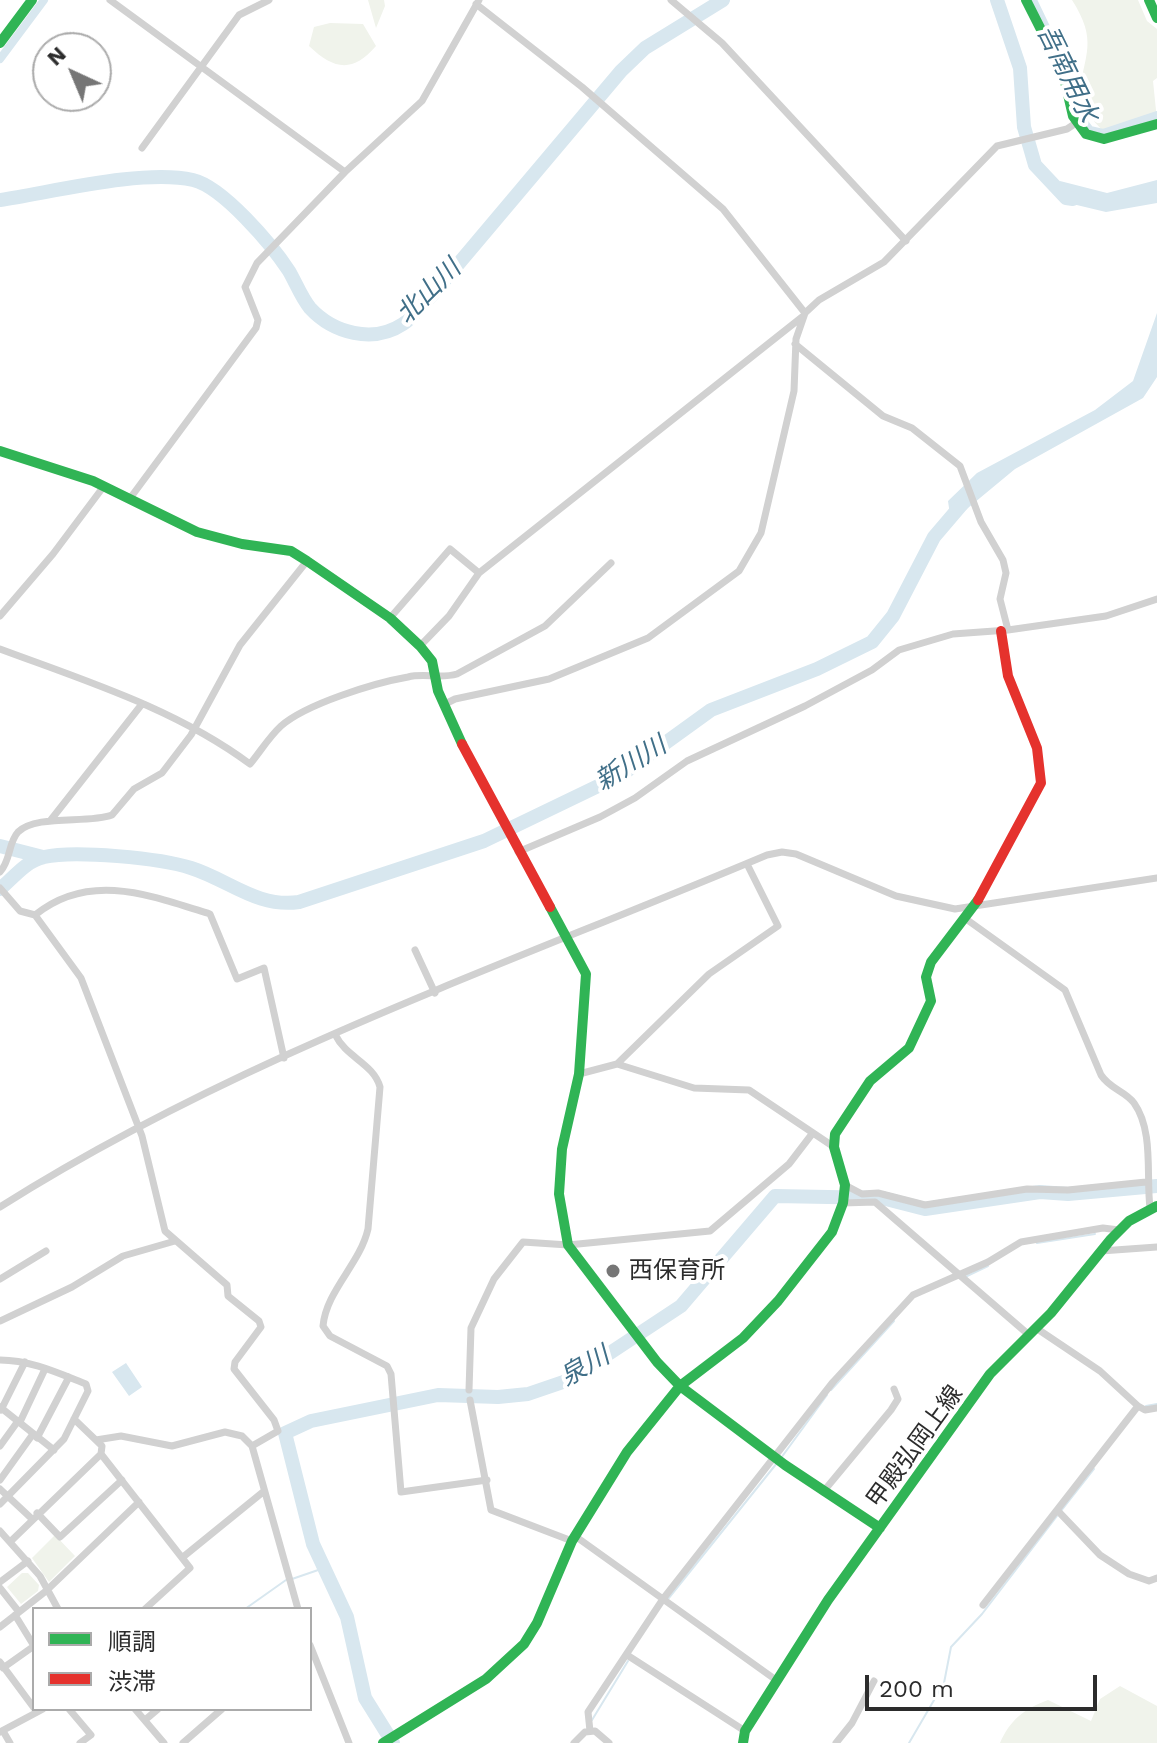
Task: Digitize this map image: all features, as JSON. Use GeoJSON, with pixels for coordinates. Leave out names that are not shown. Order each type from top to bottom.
{"type":"FeatureCollection","features":[{"type":"Feature","properties":{"kind":"street"},"geometry":{"type":"LineString","coordinates":[[0,43],[32,0]]}},
{"type":"Feature","properties":{"kind":"street"},"geometry":{"type":"LineString","coordinates":[[110,0],[345,172]]}},
{"type":"Feature","properties":{"kind":"street"},"geometry":{"type":"LineString","coordinates":[[142,148],[239,15],[269,0]]}},
{"type":"Feature","properties":{"kind":"street"},"geometry":{"type":"LineString","coordinates":[[1026,0],[1063,73],[1076,123],[1091,138],[1104,139],[1157,124]]}},
{"type":"Feature","properties":{"kind":"street"},"geometry":{"type":"LineString","coordinates":[[1149,0],[1157,18]]}},
{"type":"Feature","properties":{"kind":"street"},"geometry":{"type":"LineString","coordinates":[[131,497],[256,328],[258,320],[245,287],[257,263],[345,172],[422,101],[477,2],[607,108],[723,209],[804,315]]}},
{"type":"Feature","properties":{"kind":"street"},"geometry":{"type":"LineString","coordinates":[[675,2],[713,34],[906,241]]}},
{"type":"Feature","properties":{"kind":"street"},"geometry":{"type":"LineString","coordinates":[[420,646],[449,616],[479,573],[819,300],[870,273],[906,241],[987,155],[1008,143],[1076,123]]}},
{"type":"Feature","properties":{"kind":"street"},"geometry":{"type":"LineString","coordinates":[[443,705],[455,699],[549,679],[648,638],[739,571],[761,533],[794,391],[795,344],[804,315]]}},
{"type":"Feature","properties":{"kind":"street"},"geometry":{"type":"LineString","coordinates":[[388,1741],[486,1679],[512,1657],[537,1623],[574,1539],[627,1452],[680,1386],[743,1338],[822,1249],[844,1195],[834,1147],[839,1125],[860,1092],[909,1048],[931,1001],[926,977],[931,962],[973,909],[1041,783],[1037,748],[1008,676],[1000,599],[1006,573],[1003,560],[981,522],[963,471],[943,450],[912,428],[883,416],[795,344]]}},
{"type":"Feature","properties":{"kind":"street"},"geometry":{"type":"LineString","coordinates":[[0,451],[131,497],[197,532],[242,544],[291,551],[390,618],[420,646],[432,661],[443,705],[497,814],[569,938],[586,974],[579,1074],[562,1149],[559,1194],[568,1245],[680,1386],[823,1492],[880,1528]]}},
{"type":"Feature","properties":{"kind":"street"},"geometry":{"type":"LineString","coordinates":[[0,616],[53,554],[104,486]]}},
{"type":"Feature","properties":{"kind":"street"},"geometry":{"type":"LineString","coordinates":[[390,618],[450,549],[479,573]]}},
{"type":"Feature","properties":{"kind":"street"},"geometry":{"type":"LineString","coordinates":[[0,872],[11,855],[13,840],[23,828],[50,821],[112,815],[134,789],[162,773],[195,727],[240,645],[307,561]]}},
{"type":"Feature","properties":{"kind":"street"},"geometry":{"type":"LineString","coordinates":[[0,649],[195,727],[250,764],[281,727],[294,717],[383,682],[413,676],[457,674],[545,626],[611,563]]}},
{"type":"Feature","properties":{"kind":"street"},"geometry":{"type":"LineString","coordinates":[[516,848],[600,817],[635,798],[687,761],[805,706],[872,670],[899,650],[953,634],[1106,616],[1157,599]]}},
{"type":"Feature","properties":{"kind":"street"},"geometry":{"type":"LineString","coordinates":[[50,821],[142,704]]}},
{"type":"Feature","properties":{"kind":"street"},"geometry":{"type":"LineString","coordinates":[[0,1207],[138,1128],[284,1058],[782,852],[796,854],[896,896],[955,909],[973,909],[1157,878]]}},
{"type":"Feature","properties":{"kind":"street"},"geometry":{"type":"LineString","coordinates":[[579,1074],[617,1064],[709,974],[778,926],[747,864]]}},
{"type":"Feature","properties":{"kind":"street"},"geometry":{"type":"LineString","coordinates":[[35,915],[58,900],[82,891],[118,888],[210,914],[237,979],[264,968],[284,1058]]}},
{"type":"Feature","properties":{"kind":"street"},"geometry":{"type":"LineString","coordinates":[[2,891],[20,911],[35,915],[81,978],[138,1128],[162,1224],[175,1241],[227,1285],[228,1296],[261,1327],[235,1362],[234,1369],[274,1420],[278,1431],[252,1446]]}},
{"type":"Feature","properties":{"kind":"street"},"geometry":{"type":"LineString","coordinates":[[966,919],[1065,990],[1101,1075],[1108,1085],[1136,1105],[1146,1142],[1147,1186],[1153,1207]]}},
{"type":"Feature","properties":{"kind":"street"},"geometry":{"type":"LineString","coordinates":[[415,950],[435,993]]}},
{"type":"Feature","properties":{"kind":"street"},"geometry":{"type":"LineString","coordinates":[[336,1036],[345,1050],[372,1071],[380,1087],[368,1229],[363,1251],[324,1313],[323,1326],[330,1336],[387,1366],[394,1402],[401,1492],[487,1480]]}},
{"type":"Feature","properties":{"kind":"street"},"geometry":{"type":"LineString","coordinates":[[617,1064],[694,1088],[749,1090],[834,1147]]}},
{"type":"Feature","properties":{"kind":"street"},"geometry":{"type":"LineString","coordinates":[[469,1390],[471,1328],[499,1271],[523,1242],[568,1245],[710,1231],[789,1164],[812,1134]]}},
{"type":"Feature","properties":{"kind":"street"},"geometry":{"type":"LineString","coordinates":[[844,1195],[878,1193],[925,1205],[1027,1189],[1147,1186]]}},
{"type":"Feature","properties":{"kind":"street"},"geometry":{"type":"LineString","coordinates":[[844,1195],[875,1202],[960,1278],[1033,1332],[1100,1371],[1141,1407],[1157,1408]]}},
{"type":"Feature","properties":{"kind":"street","name":"甲殿弘岡上線"},"geometry":{"type":"LineString","coordinates":[[744,1740],[776,1680],[990,1374],[1033,1332],[1120,1230],[1153,1207]]}},
{"type":"Feature","properties":{"kind":"street"},"geometry":{"type":"LineString","coordinates":[[609,1743],[592,1731],[588,1712],[630,1657],[666,1601],[780,1461],[833,1382],[913,1295],[960,1278],[1021,1242],[1103,1228],[1120,1230]]}},
{"type":"Feature","properties":{"kind":"street"},"geometry":{"type":"LineString","coordinates":[[0,1321],[72,1287],[123,1256],[175,1241]]}},
{"type":"Feature","properties":{"kind":"street"},"geometry":{"type":"LineString","coordinates":[[1101,1251],[1157,1247]]}},
{"type":"Feature","properties":{"kind":"street"},"geometry":{"type":"LineString","coordinates":[[0,1279],[46,1251]]}},
{"type":"Feature","properties":{"kind":"street"},"geometry":{"type":"LineString","coordinates":[[0,1360],[25,1362],[69,1377],[86,1384],[88,1391],[54,1450],[0,1504]]}},
{"type":"Feature","properties":{"kind":"street"},"geometry":{"type":"LineString","coordinates":[[25,1362],[1,1409],[54,1450]]}},
{"type":"Feature","properties":{"kind":"street"},"geometry":{"type":"LineString","coordinates":[[0,1446],[19,1422],[45,1369]]}},
{"type":"Feature","properties":{"kind":"street"},"geometry":{"type":"LineString","coordinates":[[0,1480],[35,1436],[69,1377]]}},
{"type":"Feature","properties":{"kind":"street"},"geometry":{"type":"LineString","coordinates":[[823,1492],[891,1410],[898,1399],[894,1389]]}},
{"type":"Feature","properties":{"kind":"street"},"geometry":{"type":"LineString","coordinates":[[470,1400],[491,1510],[574,1539],[776,1680]]}},
{"type":"Feature","properties":{"kind":"street"},"geometry":{"type":"LineString","coordinates":[[983,1605],[1060,1513],[1141,1407]]}},
{"type":"Feature","properties":{"kind":"street"},"geometry":{"type":"LineString","coordinates":[[10,1542],[101,1454],[102,1446],[74,1419]]}},
{"type":"Feature","properties":{"kind":"street"},"geometry":{"type":"LineString","coordinates":[[96,1440],[121,1436],[172,1446],[225,1432],[242,1436],[252,1446],[297,1607]]}},
{"type":"Feature","properties":{"kind":"street"},"geometry":{"type":"LineString","coordinates":[[101,1454],[190,1568],[147,1607]]}},
{"type":"Feature","properties":{"kind":"street"},"geometry":{"type":"LineString","coordinates":[[0,1489],[60,1537],[122,1480]]}},
{"type":"Feature","properties":{"kind":"street"},"geometry":{"type":"LineString","coordinates":[[183,1557],[263,1492]]}},
{"type":"Feature","properties":{"kind":"street"},"geometry":{"type":"LineString","coordinates":[[0,1627],[46,1591],[139,1502]]}},
{"type":"Feature","properties":{"kind":"street"},"geometry":{"type":"LineString","coordinates":[[1060,1513],[1115,1567],[1149,1581],[1157,1578]]}},
{"type":"Feature","properties":{"kind":"street"},"geometry":{"type":"LineString","coordinates":[[0,1531],[40,1576],[57,1607]]}},
{"type":"Feature","properties":{"kind":"street"},"geometry":{"type":"LineString","coordinates":[[28,1561],[0,1585],[32,1642]]}},
{"type":"Feature","properties":{"kind":"street"},"geometry":{"type":"LineString","coordinates":[[32,1647],[1,1666],[32,1704]]}},
{"type":"Feature","properties":{"kind":"street"},"geometry":{"type":"LineString","coordinates":[[312,1650],[349,1743]]}},
{"type":"Feature","properties":{"kind":"street"},"geometry":{"type":"LineString","coordinates":[[630,1657],[744,1740]]}},
{"type":"Feature","properties":{"kind":"street"},"geometry":{"type":"LineString","coordinates":[[836,1743],[874,1681]]}},
{"type":"Feature","properties":{"kind":"street"},"geometry":{"type":"LineString","coordinates":[[10,1743],[1,1732],[35,1711]]}},
{"type":"Feature","properties":{"kind":"street"},"geometry":{"type":"LineString","coordinates":[[71,1711],[91,1735],[80,1743]]}},
{"type":"Feature","properties":{"kind":"street"},"geometry":{"type":"LineString","coordinates":[[137,1711],[164,1743]]}},
{"type":"Feature","properties":{"kind":"street"},"geometry":{"type":"LineString","coordinates":[[145,1720],[156,1711]]}},
{"type":"Feature","properties":{"kind":"street"},"geometry":{"type":"LineString","coordinates":[[183,1743],[220,1711]]}},
{"type":"Feature","properties":{"kind":"street"},"geometry":{"type":"LineString","coordinates":[[574,1743],[592,1731]]}},
{"type":"Feature","properties":{"kind":"shaded area"},"geometry":{"type":"Polygon","coordinates":[[[368,0],[384,0],[385,6],[376,28],[368,0]]]}},
{"type":"Feature","properties":{"kind":"shaded area"},"geometry":{"type":"Polygon","coordinates":[[[1072,0],[1138,0],[1147,21],[1157,29],[1157,78],[1153,81],[1157,120],[1119,131],[1102,130],[1088,115],[1078,97],[1087,37],[1072,0]]]}},
{"type":"Feature","properties":{"kind":"shaded area"},"geometry":{"type":"Polygon","coordinates":[[[330,23],[363,24],[376,46],[368,55],[351,64],[335,64],[327,60],[309,46],[314,27],[330,23]]]}},
{"type":"Feature","properties":{"kind":"shaded area"},"geometry":{"type":"Polygon","coordinates":[[[1157,180],[1157,203],[1106,212],[1060,201],[1060,181],[1107,193],[1157,180]]]}},
{"type":"Feature","properties":{"kind":"shaded area"},"geometry":{"type":"Polygon","coordinates":[[[1157,313],[1157,377],[1143,398],[1015,469],[951,522],[948,501],[977,473],[1095,410],[1133,381],[1157,313]]]}},
{"type":"Feature","properties":{"kind":"shaded area"},"geometry":{"type":"Polygon","coordinates":[[[126,1363],[142,1387],[129,1396],[112,1372],[126,1363]]]}},
{"type":"Feature","properties":{"kind":"shaded area"},"geometry":{"type":"Polygon","coordinates":[[[55,1535],[75,1556],[49,1582],[32,1558],[55,1535]]]}},
{"type":"Feature","properties":{"kind":"shaded area"},"geometry":{"type":"Polygon","coordinates":[[[22,1573],[28,1573],[39,1585],[38,1591],[21,1604],[7,1587],[22,1573]]]}},
{"type":"Feature","properties":{"kind":"shaded area"},"geometry":{"type":"Polygon","coordinates":[[[1120,1686],[1157,1706],[1157,1743],[1000,1743],[1019,1716],[1048,1700],[1091,1721],[1100,1699],[1120,1686]]]}},
{"type":"Feature","properties":{"kind":"waterway","name":"吾南用水"},"geometry":{"type":"LineString","coordinates":[[0,59],[44,0]]}},
{"type":"Feature","properties":{"kind":"waterway","name":"北山川"},"geometry":{"type":"LineString","coordinates":[[0,200],[124,179],[173,177],[193,180],[232,205],[259,233],[319,317],[354,333],[391,330],[407,321],[433,294],[621,71],[645,48],[723,0]]}},
{"type":"Feature","properties":{"kind":"waterway","name":"北山川"},"geometry":{"type":"LineString","coordinates":[[997,0],[1020,68],[1024,127],[1035,165],[1066,198],[1073,199]]}},
{"type":"Feature","properties":{"kind":"waterway","name":"吾南用水"},"geometry":{"type":"LineString","coordinates":[[1033,0],[1067,71],[1080,117],[1090,130],[1103,133],[1157,115]]}},
{"type":"Feature","properties":{"kind":"waterway","name":"新川川"},"geometry":{"type":"LineString","coordinates":[[0,889],[38,859],[58,855],[96,855],[177,864],[205,873],[256,897],[284,903],[299,902],[484,841],[621,775],[711,710],[817,669],[872,642],[893,616],[934,537],[963,503]]}},
{"type":"Feature","properties":{"kind":"waterway"},"geometry":{"type":"LineString","coordinates":[[0,846],[43,857]]}},
{"type":"Feature","properties":{"kind":"waterway","name":"泉川"},"geometry":{"type":"LineString","coordinates":[[393,1743],[365,1698],[347,1617],[313,1544],[285,1433],[311,1421],[438,1395],[498,1397],[528,1394],[569,1380],[681,1306],[775,1196],[882,1198],[925,1209],[1040,1192],[1068,1194],[1157,1186]]}},
{"type":"Feature","properties":{"kind":"waterway"},"geometry":{"type":"LineString","coordinates":[[1037,1243],[1095,1234]]}},
{"type":"Feature","properties":{"kind":"waterway"},"geometry":{"type":"LineString","coordinates":[[965,1277],[988,1266]]}},
{"type":"Feature","properties":{"kind":"waterway"},"geometry":{"type":"LineString","coordinates":[[831,1390],[894,1321]]}},
{"type":"Feature","properties":{"kind":"waterway"},"geometry":{"type":"LineString","coordinates":[[781,1458],[827,1395]]}},
{"type":"Feature","properties":{"kind":"waterway"},"geometry":{"type":"LineString","coordinates":[[1146,1406],[1157,1404]]}},
{"type":"Feature","properties":{"kind":"waterway"},"geometry":{"type":"LineString","coordinates":[[668,1599],[777,1463]]}},
{"type":"Feature","properties":{"kind":"waterway"},"geometry":{"type":"LineString","coordinates":[[1061,1511],[1094,1469]]}},
{"type":"Feature","properties":{"kind":"waterway"},"geometry":{"type":"LineString","coordinates":[[909,1743],[944,1683],[951,1647],[982,1614],[1057,1516]]}},
{"type":"Feature","properties":{"kind":"waterway"},"geometry":{"type":"LineString","coordinates":[[292,1579],[324,1568]]}},
{"type":"Feature","properties":{"kind":"waterway"},"geometry":{"type":"LineString","coordinates":[[248,1607],[286,1580]]}},
{"type":"Feature","properties":{"kind":"waterway"},"geometry":{"type":"LineString","coordinates":[[592,1720],[628,1661]]}},
{"type":"Feature","properties":{"kind":"traffic: fast"},"geometry":{"type":"LineString","coordinates":[[0,43],[32,0]]}},
{"type":"Feature","properties":{"kind":"traffic: fast"},"geometry":{"type":"LineString","coordinates":[[1026,0],[1063,73],[1073,116],[1086,134],[1104,139],[1157,124]]}},
{"type":"Feature","properties":{"kind":"traffic: fast"},"geometry":{"type":"LineString","coordinates":[[1149,0],[1157,18]]}},
{"type":"Feature","properties":{"kind":"traffic: fast"},"geometry":{"type":"LineString","coordinates":[[0,451],[93,481],[197,532],[242,544],[291,551],[307,561],[390,618],[420,646],[432,661],[438,691],[462,744]]}},
{"type":"Feature","properties":{"kind":"traffic: fast"},"geometry":{"type":"LineString","coordinates":[[383,1743],[486,1679],[524,1644],[537,1623],[572,1541],[627,1452],[680,1386],[743,1338],[778,1301],[832,1232],[843,1203],[845,1185],[834,1147],[835,1134],[870,1081],[909,1048],[931,1001],[926,977],[931,962],[978,900]]}},
{"type":"Feature","properties":{"kind":"traffic: fast"},"geometry":{"type":"LineString","coordinates":[[550,907],[586,974],[579,1074],[562,1149],[559,1194],[568,1245],[657,1362],[680,1386],[785,1465],[880,1528]]}},
{"type":"Feature","properties":{"kind":"traffic: fast"},"geometry":{"type":"LineString","coordinates":[[743,1743],[745,1731],[828,1600],[990,1374],[1051,1313],[1111,1239],[1129,1221],[1157,1206]]}},
{"type":"Feature","properties":{"kind":"traffic: jam"},"geometry":{"type":"LineString","coordinates":[[978,900],[1041,783],[1037,748],[1008,676],[1001,631]]}},
{"type":"Feature","properties":{"kind":"traffic: jam"},"geometry":{"type":"LineString","coordinates":[[462,744],[550,907]]}},
{"type":"Feature","properties":{"kind":"place","name":"西保育所"},"geometry":{"type":"Point","coordinates":[613,1271]}}]}
